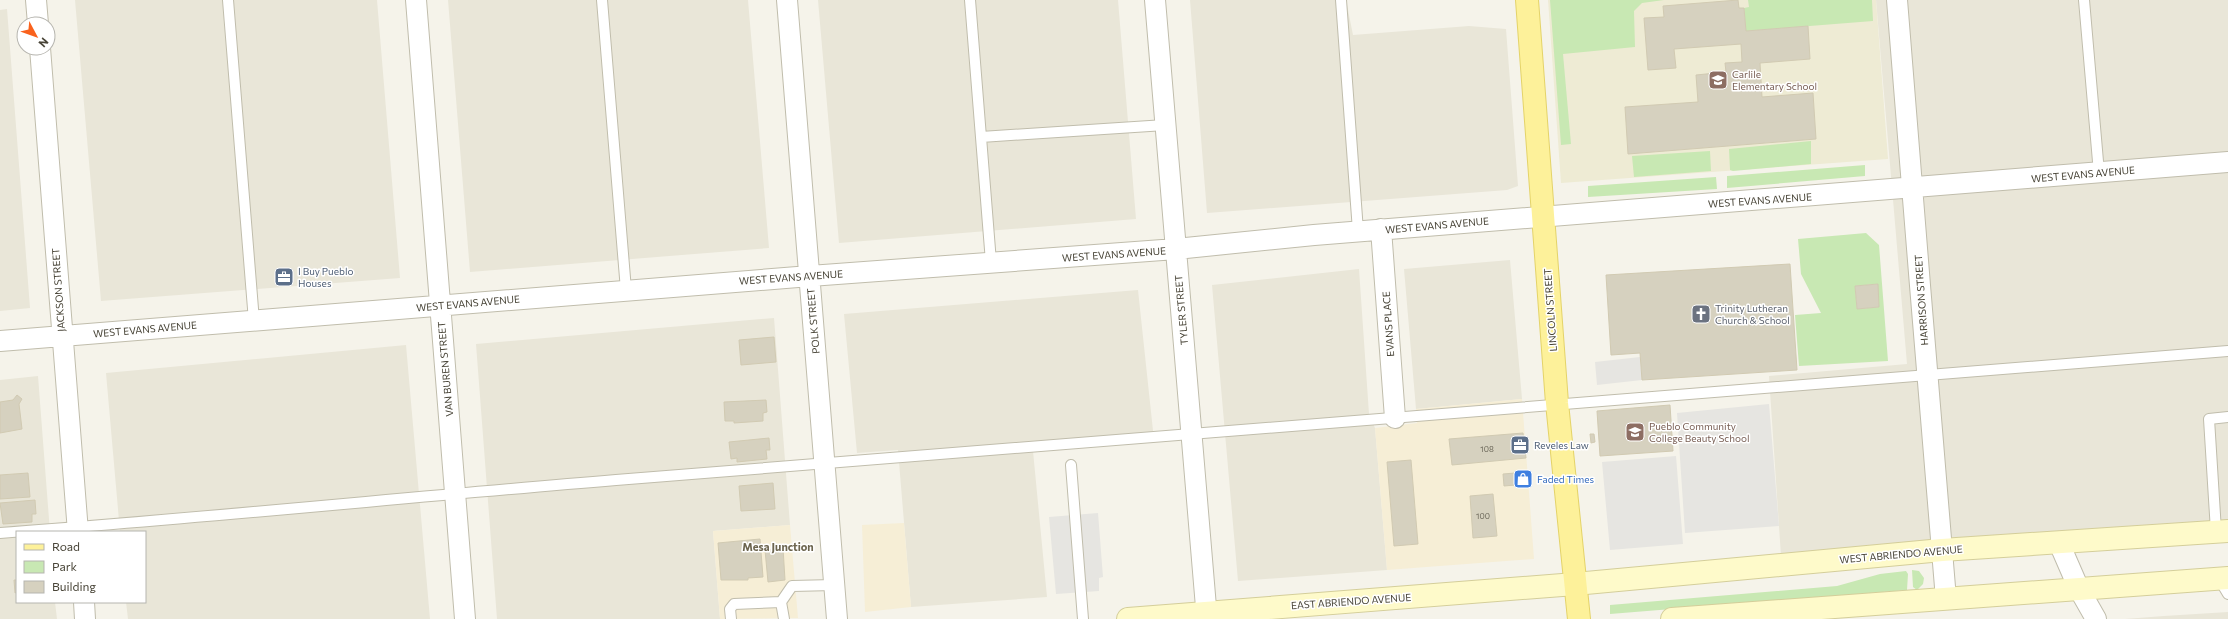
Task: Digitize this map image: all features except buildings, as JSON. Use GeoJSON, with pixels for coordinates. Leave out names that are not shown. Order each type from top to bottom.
{"type":"FeatureCollection","features":[{"type":"Feature","properties":{"kind":"main road","name":"LINCOLN STREET"},"geometry":{"type":"LineString","coordinates":[[1527,0],[1557,403],[1579,619]]}},
{"type":"Feature","properties":{"kind":"street"},"geometry":{"type":"LineString","coordinates":[[36,0],[37,16]]}},
{"type":"Feature","properties":{"kind":"street","name":"VAN BUREN STREET"},"geometry":{"type":"LineString","coordinates":[[416,0],[465,619]]}},
{"type":"Feature","properties":{"kind":"street","name":"POLK STREET"},"geometry":{"type":"LineString","coordinates":[[787,0],[837,619]]}},
{"type":"Feature","properties":{"kind":"street","name":"TYLER STREET"},"geometry":{"type":"LineString","coordinates":[[1155,0],[1207,616]]}},
{"type":"Feature","properties":{"kind":"street","name":"HARRISON STREET"},"geometry":{"type":"LineString","coordinates":[[1897,0],[1914,188],[1926,374],[1946,599]]}},
{"type":"Feature","properties":{"kind":"street","name":"JACKSON STREET"},"geometry":{"type":"LineString","coordinates":[[41,56],[61,336],[78,530]]}},
{"type":"Feature","properties":{"kind":"street","name":"WEST EVANS AVENUE"},"geometry":{"type":"LineString","coordinates":[[0,341],[626,290],[991,262],[1176,250],[1381,229],[2228,162]]}},
{"type":"Feature","properties":{"kind":"street","name":"EVANS PLACE"},"geometry":{"type":"LineString","coordinates":[[1381,229],[1395,418]]}},
{"type":"Feature","properties":{"kind":"street","name":"WEST ABRIENDO AVENUE"},"geometry":{"type":"LineString","coordinates":[[1575,584],[1942,550],[2222,531]]}},
{"type":"Feature","properties":{"kind":"street"},"geometry":{"type":"LineString","coordinates":[[2059,543],[2079,589],[2096,619]]}},
{"type":"Feature","properties":{"kind":"street","name":"EAST ABRIENDO AVENUE"},"geometry":{"type":"LineString","coordinates":[[1128,619],[1271,613],[1575,584]]}},
{"type":"Feature","properties":{"kind":"street"},"geometry":{"type":"LineString","coordinates":[[1672,619],[1738,617],[2079,589],[2225,584]]}},
{"type":"Feature","properties":{"kind":"street"},"geometry":{"type":"LineString","coordinates":[[84,603],[86,619]]}},
{"type":"Feature","properties":{"kind":"lane"},"geometry":{"type":"LineString","coordinates":[[228,0],[254,321]]}},
{"type":"Feature","properties":{"kind":"lane"},"geometry":{"type":"LineString","coordinates":[[602,0],[626,290]]}},
{"type":"Feature","properties":{"kind":"lane"},"geometry":{"type":"LineString","coordinates":[[970,0],[991,262]]}},
{"type":"Feature","properties":{"kind":"lane"},"geometry":{"type":"LineString","coordinates":[[1341,0],[1358,231]]}},
{"type":"Feature","properties":{"kind":"lane"},"geometry":{"type":"LineString","coordinates":[[2084,0],[2099,173]]}},
{"type":"Feature","properties":{"kind":"lane"},"geometry":{"type":"LineString","coordinates":[[981,138],[1165,126]]}},
{"type":"Feature","properties":{"kind":"lane"},"geometry":{"type":"LineString","coordinates":[[52,531],[78,530],[455,494],[825,463],[1395,418],[1557,403],[2228,351]]}},
{"type":"Feature","properties":{"kind":"lane"},"geometry":{"type":"LineString","coordinates":[[2222,531],[2209,419],[2228,417]]}},
{"type":"Feature","properties":{"kind":"lane"},"geometry":{"type":"LineString","coordinates":[[1071,466],[1083,619]]}},
{"type":"Feature","properties":{"kind":"lane"},"geometry":{"type":"LineString","coordinates":[[0,533],[16,532]]}},
{"type":"Feature","properties":{"kind":"lane"},"geometry":{"type":"LineString","coordinates":[[784,619],[781,602],[792,586],[834,585]]}},
{"type":"Feature","properties":{"kind":"lane"},"geometry":{"type":"LineString","coordinates":[[731,619],[730,609],[734,604],[781,602]]}},
{"type":"Feature","properties":{"kind":"shaded area"},"geometry":{"type":"Polygon","coordinates":[[[75,0],[377,0],[400,278],[101,301],[75,0]]]}},
{"type":"Feature","properties":{"kind":"shaded area"},"geometry":{"type":"Polygon","coordinates":[[[448,0],[748,0],[769,248],[470,272],[448,0]]]}},
{"type":"Feature","properties":{"kind":"shaded area"},"geometry":{"type":"Polygon","coordinates":[[[818,0],[1118,0],[1136,219],[839,243],[818,0]]]}},
{"type":"Feature","properties":{"kind":"shaded area"},"geometry":{"type":"Polygon","coordinates":[[[1190,0],[1346,0],[1353,35],[1469,26],[1506,29],[1518,186],[1507,190],[1207,213],[1190,0]]]}},
{"type":"Feature","properties":{"kind":"shaded area","name":"Carlile Elementary School"},"geometry":{"type":"Polygon","coordinates":[[[1548,0],[1876,0],[1888,159],[1561,183],[1548,0]]]}},
{"type":"Feature","properties":{"kind":"shaded area"},"geometry":{"type":"Polygon","coordinates":[[[1876,0],[2228,0],[2228,520],[1781,556],[1769,376],[1907,364],[1876,0]]]}},
{"type":"Feature","properties":{"kind":"shaded area"},"geometry":{"type":"Polygon","coordinates":[[[7,9],[30,308],[0,311],[0,10],[7,9]]]}},
{"type":"Feature","properties":{"kind":"shaded area"},"geometry":{"type":"Polygon","coordinates":[[[1510,260],[1522,399],[1416,409],[1404,269],[1510,260]]]}},
{"type":"Feature","properties":{"kind":"shaded area"},"geometry":{"type":"Polygon","coordinates":[[[1359,269],[1369,414],[1375,428],[1387,570],[1238,581],[1212,285],[1359,269]]]}},
{"type":"Feature","properties":{"kind":"shaded area"},"geometry":{"type":"Polygon","coordinates":[[[1138,290],[1154,440],[1033,451],[1047,597],[911,607],[898,450],[857,453],[844,314],[1138,290]]]}},
{"type":"Feature","properties":{"kind":"shaded area"},"geometry":{"type":"Polygon","coordinates":[[[774,318],[790,525],[713,531],[720,619],[497,619],[476,344],[774,318]]]}},
{"type":"Feature","properties":{"kind":"shaded area"},"geometry":{"type":"Polygon","coordinates":[[[406,345],[430,619],[128,619],[126,603],[146,603],[146,531],[120,531],[106,373],[406,345]]]}},
{"type":"Feature","properties":{"kind":"shaded area"},"geometry":{"type":"Polygon","coordinates":[[[1640,357],[1642,380],[1597,385],[1595,362],[1640,357]]]}},
{"type":"Feature","properties":{"kind":"shaded area"},"geometry":{"type":"Polygon","coordinates":[[[38,376],[50,531],[16,531],[16,603],[55,603],[57,619],[0,619],[0,380],[38,376]]]}},
{"type":"Feature","properties":{"kind":"shaded area"},"geometry":{"type":"Polygon","coordinates":[[[1522,399],[1534,559],[1387,570],[1375,428],[1417,423],[1416,409],[1522,399]]]}},
{"type":"Feature","properties":{"kind":"shaded area"},"geometry":{"type":"Polygon","coordinates":[[[1769,404],[1779,526],[1685,533],[1677,413],[1769,404]]]}},
{"type":"Feature","properties":{"kind":"shaded area"},"geometry":{"type":"Polygon","coordinates":[[[1676,456],[1683,544],[1610,550],[1602,462],[1676,456]]]}},
{"type":"Feature","properties":{"kind":"shaded area"},"geometry":{"type":"Polygon","coordinates":[[[1098,513],[1103,577],[1099,578],[1099,591],[1056,594],[1049,517],[1098,513]]]}},
{"type":"Feature","properties":{"kind":"shaded area"},"geometry":{"type":"Polygon","coordinates":[[[904,523],[911,607],[865,612],[862,525],[904,523]]]}},
{"type":"Feature","properties":{"kind":"shaded area"},"geometry":{"type":"Polygon","coordinates":[[[790,525],[798,618],[720,619],[713,531],[790,525]]]}},
{"type":"Feature","properties":{"kind":"shaded area"},"geometry":{"type":"Polygon","coordinates":[[[2228,612],[2228,619],[2125,619],[2164,616],[2228,612]]]}},
{"type":"Feature","properties":{"kind":"green space"},"geometry":{"type":"Polygon","coordinates":[[[1550,0],[1664,0],[1642,3],[1634,11],[1635,47],[1563,54],[1571,144],[1561,145],[1550,0]]]}},
{"type":"Feature","properties":{"kind":"green space"},"geometry":{"type":"Polygon","coordinates":[[[1748,0],[1872,0],[1873,21],[1746,31],[1744,8],[1749,7],[1748,0]]]}},
{"type":"Feature","properties":{"kind":"green space"},"geometry":{"type":"Polygon","coordinates":[[[1811,141],[1811,164],[1733,171],[1730,170],[1729,149],[1811,141]]]}},
{"type":"Feature","properties":{"kind":"green space"},"geometry":{"type":"Polygon","coordinates":[[[1710,151],[1711,171],[1634,177],[1632,156],[1710,151]]]}},
{"type":"Feature","properties":{"kind":"green space"},"geometry":{"type":"Polygon","coordinates":[[[1865,165],[1865,176],[1727,188],[1727,176],[1865,165]]]}},
{"type":"Feature","properties":{"kind":"green space"},"geometry":{"type":"Polygon","coordinates":[[[1716,177],[1717,189],[1588,197],[1588,186],[1716,177]]]}},
{"type":"Feature","properties":{"kind":"green space"},"geometry":{"type":"Polygon","coordinates":[[[1866,233],[1879,245],[1888,361],[1799,366],[1795,315],[1821,313],[1801,274],[1798,239],[1866,233]],[[1877,284],[1855,286],[1857,309],[1879,307],[1877,284]]]}},
{"type":"Feature","properties":{"kind":"green space"},"geometry":{"type":"Polygon","coordinates":[[[1912,570],[1919,571],[1924,578],[1923,584],[1917,590],[1913,587],[1912,570]]]}},
{"type":"Feature","properties":{"kind":"green space"},"geometry":{"type":"Polygon","coordinates":[[[1906,571],[1908,574],[1907,590],[1610,614],[1610,605],[1837,586],[1880,574],[1906,571]]]}},
{"type":"Feature","properties":{"kind":"place","name":"Carlile Elementary School"},"geometry":{"type":"Point","coordinates":[1718,80]}},
{"type":"Feature","properties":{"kind":"place","name":"I Buy Pueblo Houses"},"geometry":{"type":"Point","coordinates":[284,277]}},
{"type":"Feature","properties":{"kind":"place","name":"Trinity Lutheran Church & School"},"geometry":{"type":"Point","coordinates":[1701,314]}},
{"type":"Feature","properties":{"kind":"place","name":"Pueblo Community College Beauty School"},"geometry":{"type":"Point","coordinates":[1635,432]}},
{"type":"Feature","properties":{"kind":"place","name":"Reveles Law"},"geometry":{"type":"Point","coordinates":[1520,445]}},
{"type":"Feature","properties":{"kind":"place","name":"Faded Times"},"geometry":{"type":"Point","coordinates":[1523,479]}},
{"type":"Feature","properties":{"kind":"district","name":"Mesa Junction"},"geometry":{"type":"Point","coordinates":[778,547]}}]}
